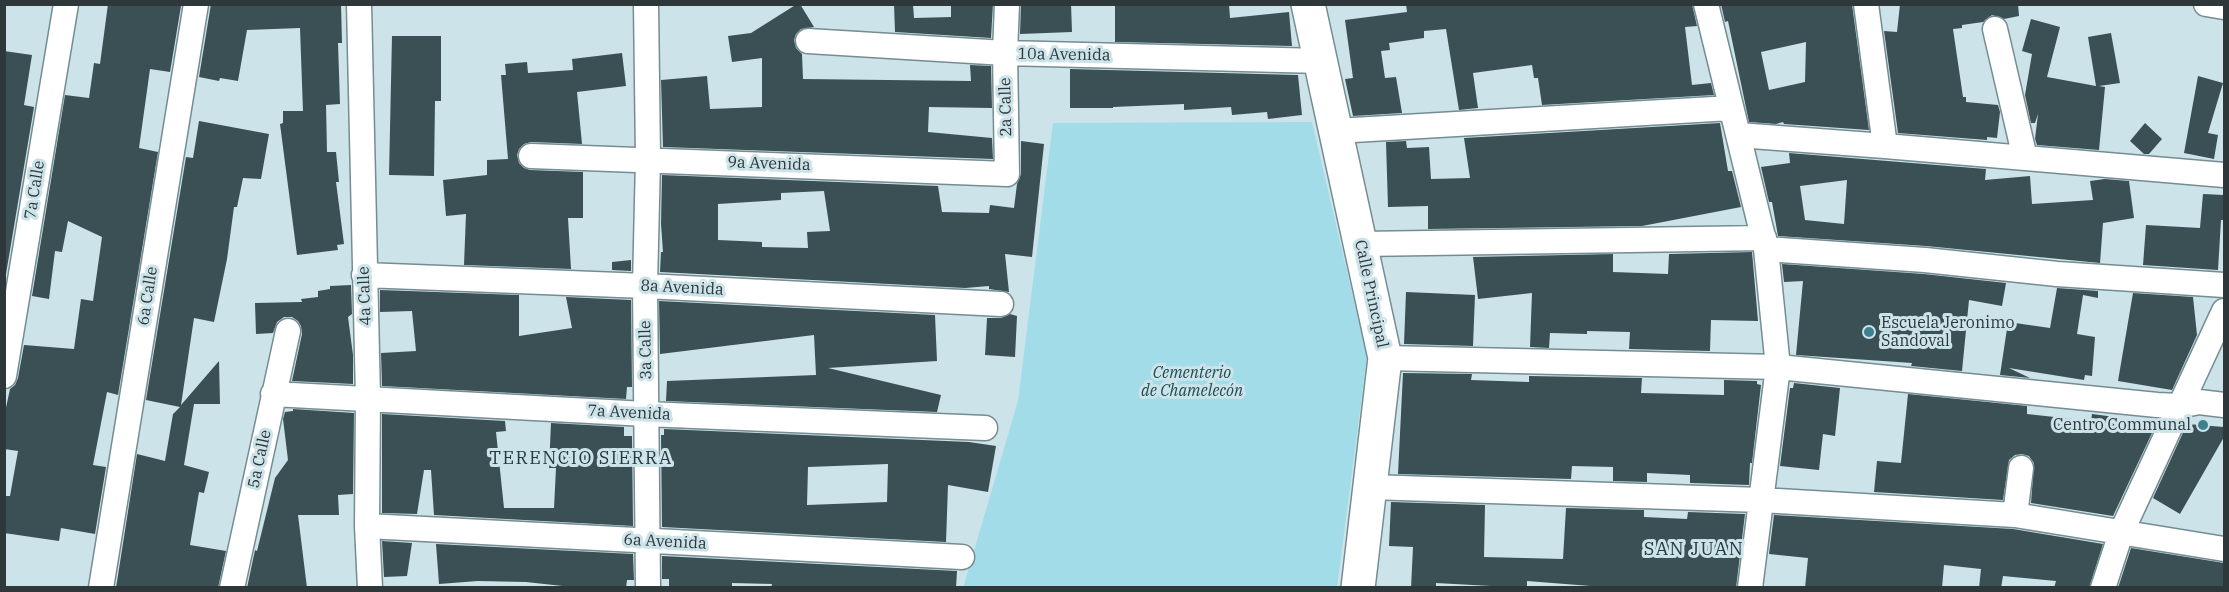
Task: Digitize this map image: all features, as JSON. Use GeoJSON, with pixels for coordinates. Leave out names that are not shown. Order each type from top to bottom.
{"type":"FeatureCollection","features":[{"type":"Feature","properties":{"kind":"street","name":"7a Calle"},"geometry":{"type":"LineString","coordinates":[[4,376],[66,4]]}},
{"type":"Feature","properties":{"kind":"street","name":"6a Calle"},"geometry":{"type":"LineString","coordinates":[[101,588],[196,4]]}},
{"type":"Feature","properties":{"kind":"street","name":"4a Calle"},"geometry":{"type":"LineString","coordinates":[[359,4],[368,398],[367,526],[370,588]]}},
{"type":"Feature","properties":{"kind":"street","name":"3a Calle"},"geometry":{"type":"LineString","coordinates":[[646,4],[648,159],[645,286],[648,588]]}},
{"type":"Feature","properties":{"kind":"street","name":"2a Calle"},"geometry":{"type":"LineString","coordinates":[[1007,4],[1005,53],[1007,174]]}},
{"type":"Feature","properties":{"kind":"street","name":"Calle Principal"},"geometry":{"type":"LineString","coordinates":[[1308,4],[1385,358],[1358,588]]}},
{"type":"Feature","properties":{"kind":"street"},"geometry":{"type":"LineString","coordinates":[[1706,4],[1765,244],[1778,367],[1750,588]]}},
{"type":"Feature","properties":{"kind":"street"},"geometry":{"type":"LineString","coordinates":[[1866,4],[1885,146]]}},
{"type":"Feature","properties":{"kind":"street"},"geometry":{"type":"LineString","coordinates":[[2206,4],[2224,7]]}},
{"type":"Feature","properties":{"kind":"street"},"geometry":{"type":"LineString","coordinates":[[1995,29],[2025,158]]}},
{"type":"Feature","properties":{"kind":"street","name":"10a Avenida"},"geometry":{"type":"LineString","coordinates":[[808,41],[1005,53],[1321,61]]}},
{"type":"Feature","properties":{"kind":"street"},"geometry":{"type":"LineString","coordinates":[[1336,131],[1731,108]]}},
{"type":"Feature","properties":{"kind":"street"},"geometry":{"type":"LineString","coordinates":[[1738,135],[2224,175]]}},
{"type":"Feature","properties":{"kind":"street","name":"9a Avenida"},"geometry":{"type":"LineString","coordinates":[[531,156],[1007,174]]}},
{"type":"Feature","properties":{"kind":"street"},"geometry":{"type":"LineString","coordinates":[[1361,244],[1765,244],[2057,274],[2224,285]]}},
{"type":"Feature","properties":{"kind":"street","name":"8a Avenida"},"geometry":{"type":"LineString","coordinates":[[364,275],[1001,304]]}},
{"type":"Feature","properties":{"kind":"street"},"geometry":{"type":"LineString","coordinates":[[2103,588],[2121,533],[2224,311]]}},
{"type":"Feature","properties":{"kind":"street","name":"5a Calle"},"geometry":{"type":"LineString","coordinates":[[232,588],[288,331]]}},
{"type":"Feature","properties":{"kind":"street"},"geometry":{"type":"LineString","coordinates":[[1385,358],[1778,367],[2179,406],[2199,402],[2224,405]]}},
{"type":"Feature","properties":{"kind":"street","name":"7a Avenida"},"geometry":{"type":"LineString","coordinates":[[273,394],[646,414],[985,428]]}},
{"type":"Feature","properties":{"kind":"street"},"geometry":{"type":"LineString","coordinates":[[2015,515],[2021,468]]}},
{"type":"Feature","properties":{"kind":"street"},"geometry":{"type":"LineString","coordinates":[[1370,487],[1761,500],[2015,515],[2224,549]]}},
{"type":"Feature","properties":{"kind":"street","name":"6a Avenida"},"geometry":{"type":"LineString","coordinates":[[367,526],[962,557]]}},
{"type":"Feature","properties":{"kind":"green space","name":"Cementerio de Chamelecón"},"geometry":{"type":"Polygon","coordinates":[[[1312,122],[1367,357],[1337,587],[963,588],[1018,401],[1053,123],[1312,122]]]}},
{"type":"Feature","properties":{"kind":"building"},"geometry":{"type":"Polygon","coordinates":[[[108,4],[181,6],[170,72],[150,69],[139,148],[158,152],[118,395],[107,392],[93,465],[106,467],[95,534],[61,528],[59,541],[4,533],[4,496],[10,496],[18,451],[4,449],[4,417],[10,389],[18,378],[24,345],[74,349],[81,299],[93,301],[102,237],[68,221],[62,252],[55,251],[49,299],[32,296],[65,95],[89,98],[94,63],[100,64],[108,4]]]}},
{"type":"Feature","properties":{"kind":"building"},"geometry":{"type":"Polygon","coordinates":[[[211,4],[341,4],[342,43],[338,43],[340,104],[326,105],[327,152],[336,152],[339,182],[336,182],[344,244],[337,245],[338,250],[297,255],[280,124],[283,123],[283,111],[303,111],[300,28],[247,30],[238,81],[220,78],[219,81],[199,77],[211,4]]]}},
{"type":"Feature","properties":{"kind":"building"},"geometry":{"type":"Polygon","coordinates":[[[800,4],[814,27],[801,29],[794,40],[796,48],[802,54],[803,79],[971,81],[970,65],[991,66],[992,108],[929,107],[928,132],[992,138],[993,159],[663,147],[661,80],[707,76],[710,109],[762,107],[762,58],[732,62],[728,36],[751,33],[800,4]]]}},
{"type":"Feature","properties":{"kind":"building"},"geometry":{"type":"Polygon","coordinates":[[[894,4],[913,4],[914,18],[951,17],[951,4],[993,4],[991,38],[895,32],[894,4]]]}},
{"type":"Feature","properties":{"kind":"building"},"geometry":{"type":"Polygon","coordinates":[[[1021,4],[1071,4],[1072,32],[1020,34],[1021,4]]]}},
{"type":"Feature","properties":{"kind":"building"},"geometry":{"type":"Polygon","coordinates":[[[1115,4],[1229,4],[1230,18],[1289,12],[1292,46],[1115,42],[1115,4]]]}},
{"type":"Feature","properties":{"kind":"building"},"geometry":{"type":"Polygon","coordinates":[[[1406,4],[1692,4],[1697,26],[1685,27],[1692,85],[1711,83],[1714,95],[1542,105],[1538,78],[1534,78],[1532,65],[1473,73],[1478,108],[1459,110],[1446,29],[1424,31],[1424,38],[1389,43],[1390,50],[1381,51],[1385,78],[1396,77],[1402,113],[1353,116],[1345,79],[1353,78],[1345,20],[1407,12],[1406,4]]]}},
{"type":"Feature","properties":{"kind":"building"},"geometry":{"type":"Polygon","coordinates":[[[1721,4],[1852,4],[1869,130],[1784,124],[1783,122],[1776,124],[1749,122],[1728,21],[1725,22],[1721,4]],[[1806,42],[1761,52],[1769,90],[1805,82],[1806,42]]]}},
{"type":"Feature","properties":{"kind":"building"},"geometry":{"type":"Polygon","coordinates":[[[1900,4],[2018,4],[2019,16],[2004,19],[1992,15],[1983,22],[1962,25],[1962,28],[1953,29],[1963,97],[1966,97],[1966,102],[1998,105],[2000,112],[1997,138],[1987,137],[1987,140],[1898,133],[1884,31],[1897,32],[1900,4]]]}},
{"type":"Feature","properties":{"kind":"building"},"geometry":{"type":"Polygon","coordinates":[[[2031,19],[2060,27],[2047,77],[2096,86],[2088,37],[2111,33],[2120,83],[2099,86],[2105,87],[2099,150],[2037,145],[2035,139],[2038,114],[2035,123],[2031,123],[2025,95],[2032,54],[2022,51],[2031,19]]]}},
{"type":"Feature","properties":{"kind":"building"},"geometry":{"type":"Polygon","coordinates":[[[392,36],[441,36],[441,101],[435,101],[434,176],[389,175],[392,36]]]}},
{"type":"Feature","properties":{"kind":"building"},"geometry":{"type":"Polygon","coordinates":[[[4,51],[32,55],[24,105],[34,107],[4,286],[4,51]]]}},
{"type":"Feature","properties":{"kind":"building"},"geometry":{"type":"Polygon","coordinates":[[[622,53],[626,86],[577,92],[582,144],[531,142],[524,144],[517,155],[519,163],[530,170],[583,172],[583,218],[568,218],[571,269],[464,265],[466,214],[446,216],[443,180],[487,175],[487,160],[508,159],[501,75],[506,75],[505,64],[527,62],[528,73],[573,70],[572,59],[622,53]]]}},
{"type":"Feature","properties":{"kind":"building"},"geometry":{"type":"Polygon","coordinates":[[[1070,69],[1298,75],[1302,115],[1268,119],[1267,112],[1232,115],[1231,107],[1184,110],[1184,104],[1070,108],[1070,69]]]}},
{"type":"Feature","properties":{"kind":"building"},"geometry":{"type":"Polygon","coordinates":[[[2198,76],[2223,83],[2208,133],[2218,135],[2214,159],[2184,153],[2198,76]]]}},
{"type":"Feature","properties":{"kind":"building"},"geometry":{"type":"Polygon","coordinates":[[[199,121],[269,134],[261,179],[243,178],[237,207],[234,207],[227,259],[214,322],[194,318],[181,405],[219,361],[220,404],[194,404],[184,465],[209,472],[204,493],[199,492],[190,545],[226,551],[218,588],[116,588],[137,454],[165,461],[173,414],[180,407],[146,400],[186,157],[193,158],[199,121]]]}},
{"type":"Feature","properties":{"kind":"building"},"geometry":{"type":"Polygon","coordinates":[[[1720,123],[1728,171],[1732,171],[1741,207],[1642,226],[1428,229],[1428,206],[1388,207],[1386,142],[1406,141],[1407,148],[1429,147],[1431,179],[1470,178],[1464,138],[1720,123]]]}},
{"type":"Feature","properties":{"kind":"building"},"geometry":{"type":"Polygon","coordinates":[[[2145,123],[2162,139],[2149,154],[2144,154],[2130,141],[2145,123]]]}},
{"type":"Feature","properties":{"kind":"building"},"geometry":{"type":"Polygon","coordinates":[[[1021,141],[1044,144],[1032,257],[1005,254],[1009,292],[989,289],[989,286],[965,288],[660,272],[661,252],[663,252],[662,175],[938,186],[942,212],[989,213],[990,205],[1014,208],[1017,184],[1021,174],[1021,141]],[[824,191],[781,193],[781,200],[718,204],[718,240],[762,242],[762,247],[808,248],[807,232],[830,231],[824,191]]]}},
{"type":"Feature","properties":{"kind":"building"},"geometry":{"type":"Polygon","coordinates":[[[1789,153],[1986,169],[1985,180],[2030,176],[2032,204],[2093,200],[2090,181],[2105,179],[2129,181],[2134,218],[2103,223],[2100,263],[1926,246],[1778,236],[1772,202],[1769,202],[1761,167],[1790,163],[1789,153]],[[1847,180],[1800,186],[1805,220],[1844,224],[1847,180]]]}},
{"type":"Feature","properties":{"kind":"building"},"geometry":{"type":"Polygon","coordinates":[[[2203,194],[2224,195],[2224,220],[2221,220],[2218,270],[2143,265],[2146,225],[2200,228],[2203,194]]]}},
{"type":"Feature","properties":{"kind":"building"},"geometry":{"type":"Polygon","coordinates":[[[1752,252],[1758,321],[1711,320],[1710,351],[1629,349],[1630,332],[1587,331],[1587,334],[1550,333],[1549,348],[1530,347],[1532,293],[1478,299],[1473,257],[1613,254],[1613,272],[1668,274],[1669,254],[1752,252]]]}},
{"type":"Feature","properties":{"kind":"building"},"geometry":{"type":"Polygon","coordinates":[[[631,260],[631,271],[612,270],[612,262],[631,260]]]}},
{"type":"Feature","properties":{"kind":"building"},"geometry":{"type":"Polygon","coordinates":[[[1782,264],[1924,274],[2006,283],[2002,306],[1969,300],[1962,371],[1911,366],[1912,363],[1796,355],[1803,281],[1784,282],[1782,264]]]}},
{"type":"Feature","properties":{"kind":"building"},"geometry":{"type":"Polygon","coordinates":[[[351,285],[352,314],[348,317],[353,355],[353,384],[292,381],[302,334],[301,326],[292,317],[284,317],[277,322],[273,333],[256,334],[255,303],[302,302],[301,299],[318,297],[318,291],[330,289],[330,286],[351,285]]]}},
{"type":"Feature","properties":{"kind":"building"},"geometry":{"type":"Polygon","coordinates":[[[2057,288],[2098,291],[2098,298],[2083,295],[2077,334],[2095,337],[2092,376],[2085,375],[2084,380],[2009,368],[2030,378],[2000,375],[2008,322],[2050,328],[2057,288]]]}},
{"type":"Feature","properties":{"kind":"building"},"geometry":{"type":"Polygon","coordinates":[[[380,290],[519,295],[519,336],[572,328],[566,297],[631,300],[632,387],[627,387],[626,399],[382,386],[381,353],[416,351],[412,311],[380,312],[380,290]]]}},
{"type":"Feature","properties":{"kind":"building"},"geometry":{"type":"Polygon","coordinates":[[[1406,292],[1475,295],[1473,346],[1404,344],[1406,292]]]}},
{"type":"Feature","properties":{"kind":"building"},"geometry":{"type":"Polygon","coordinates":[[[2133,293],[2193,297],[2197,335],[2172,390],[2118,381],[2133,293]]]}},
{"type":"Feature","properties":{"kind":"building"},"geometry":{"type":"Polygon","coordinates":[[[659,301],[935,315],[937,361],[828,368],[941,395],[937,412],[666,401],[667,381],[816,375],[814,335],[660,354],[659,301]]]}},
{"type":"Feature","properties":{"kind":"building"},"geometry":{"type":"Polygon","coordinates":[[[1010,314],[1017,316],[1015,357],[985,355],[987,318],[1001,318],[1010,314]]]}},
{"type":"Feature","properties":{"kind":"building"},"geometry":{"type":"Polygon","coordinates":[[[1403,373],[1472,374],[1471,380],[1529,382],[1529,376],[1642,378],[1641,393],[1724,395],[1724,380],[1757,381],[1757,384],[1761,385],[1749,485],[1690,483],[1690,475],[1647,473],[1647,482],[1613,481],[1613,467],[1572,466],[1571,479],[1398,474],[1403,373]]]}},
{"type":"Feature","properties":{"kind":"building"},"geometry":{"type":"Polygon","coordinates":[[[1794,383],[1840,388],[1835,436],[1823,434],[1819,470],[1780,466],[1790,388],[1793,388],[1794,383]]]}},
{"type":"Feature","properties":{"kind":"building"},"geometry":{"type":"Polygon","coordinates":[[[1908,394],[2027,406],[2027,414],[2091,421],[2092,414],[2115,417],[2152,433],[2113,516],[2031,503],[2034,463],[2029,456],[2022,454],[2015,455],[2009,460],[2003,500],[1874,492],[1877,461],[1901,463],[1908,394]]]}},
{"type":"Feature","properties":{"kind":"building"},"geometry":{"type":"Polygon","coordinates":[[[293,409],[354,413],[353,494],[338,495],[339,515],[298,515],[307,588],[247,588],[275,478],[288,460],[283,419],[285,412],[293,411],[293,409]]]}},
{"type":"Feature","properties":{"kind":"building"},"geometry":{"type":"Polygon","coordinates":[[[382,414],[505,421],[506,431],[496,432],[504,508],[554,508],[556,468],[549,468],[551,423],[624,427],[624,436],[632,436],[633,526],[434,515],[431,470],[424,470],[417,514],[382,513],[382,414]]]}},
{"type":"Feature","properties":{"kind":"building"},"geometry":{"type":"Polygon","coordinates":[[[2187,424],[2224,427],[2224,437],[2180,514],[2153,498],[2187,424]]]}},
{"type":"Feature","properties":{"kind":"building"},"geometry":{"type":"Polygon","coordinates":[[[664,429],[969,442],[996,446],[988,492],[948,485],[946,542],[662,527],[661,435],[664,435],[664,429]],[[888,464],[808,467],[807,505],[887,502],[888,464]]]}},
{"type":"Feature","properties":{"kind":"building"},"geometry":{"type":"Polygon","coordinates":[[[1391,502],[1485,505],[1484,557],[1563,559],[1566,508],[1644,510],[1644,517],[1687,519],[1688,512],[1745,514],[1736,588],[1616,588],[1527,581],[1527,588],[1436,583],[1436,588],[1411,588],[1413,547],[1389,546],[1391,502]]]}},
{"type":"Feature","properties":{"kind":"building"},"geometry":{"type":"Polygon","coordinates":[[[1774,515],[2013,529],[2103,544],[2089,588],[2054,588],[2056,581],[2003,576],[2001,588],[1979,588],[1981,569],[1944,565],[1942,588],[1805,588],[1808,558],[1769,554],[1774,515]]]}},
{"type":"Feature","properties":{"kind":"building"},"geometry":{"type":"Polygon","coordinates":[[[382,541],[412,543],[407,576],[384,577],[382,541]]]}},
{"type":"Feature","properties":{"kind":"building"},"geometry":{"type":"Polygon","coordinates":[[[436,544],[633,554],[634,580],[627,580],[626,588],[581,588],[526,582],[478,581],[439,584],[436,544]]]}},
{"type":"Feature","properties":{"kind":"building"},"geometry":{"type":"Polygon","coordinates":[[[2131,548],[2224,563],[2224,588],[2118,588],[2131,548]]]}},
{"type":"Feature","properties":{"kind":"building"},"geometry":{"type":"Polygon","coordinates":[[[662,556],[957,571],[956,588],[771,588],[772,584],[732,583],[732,588],[669,588],[669,579],[662,579],[662,556]]]}},
{"type":"Feature","properties":{"kind":"place","name":"Escuela Jeronimo Sandoval"},"geometry":{"type":"Point","coordinates":[1869,332]}},
{"type":"Feature","properties":{"kind":"place","name":"Centro Communal"},"geometry":{"type":"Point","coordinates":[2203,425]}},
{"type":"Feature","properties":{"kind":"district","name":"TERENCIO SIERRA"},"geometry":{"type":"Point","coordinates":[581,459]}},
{"type":"Feature","properties":{"kind":"district","name":"SAN JUAN"},"geometry":{"type":"Point","coordinates":[1694,550]}}]}
